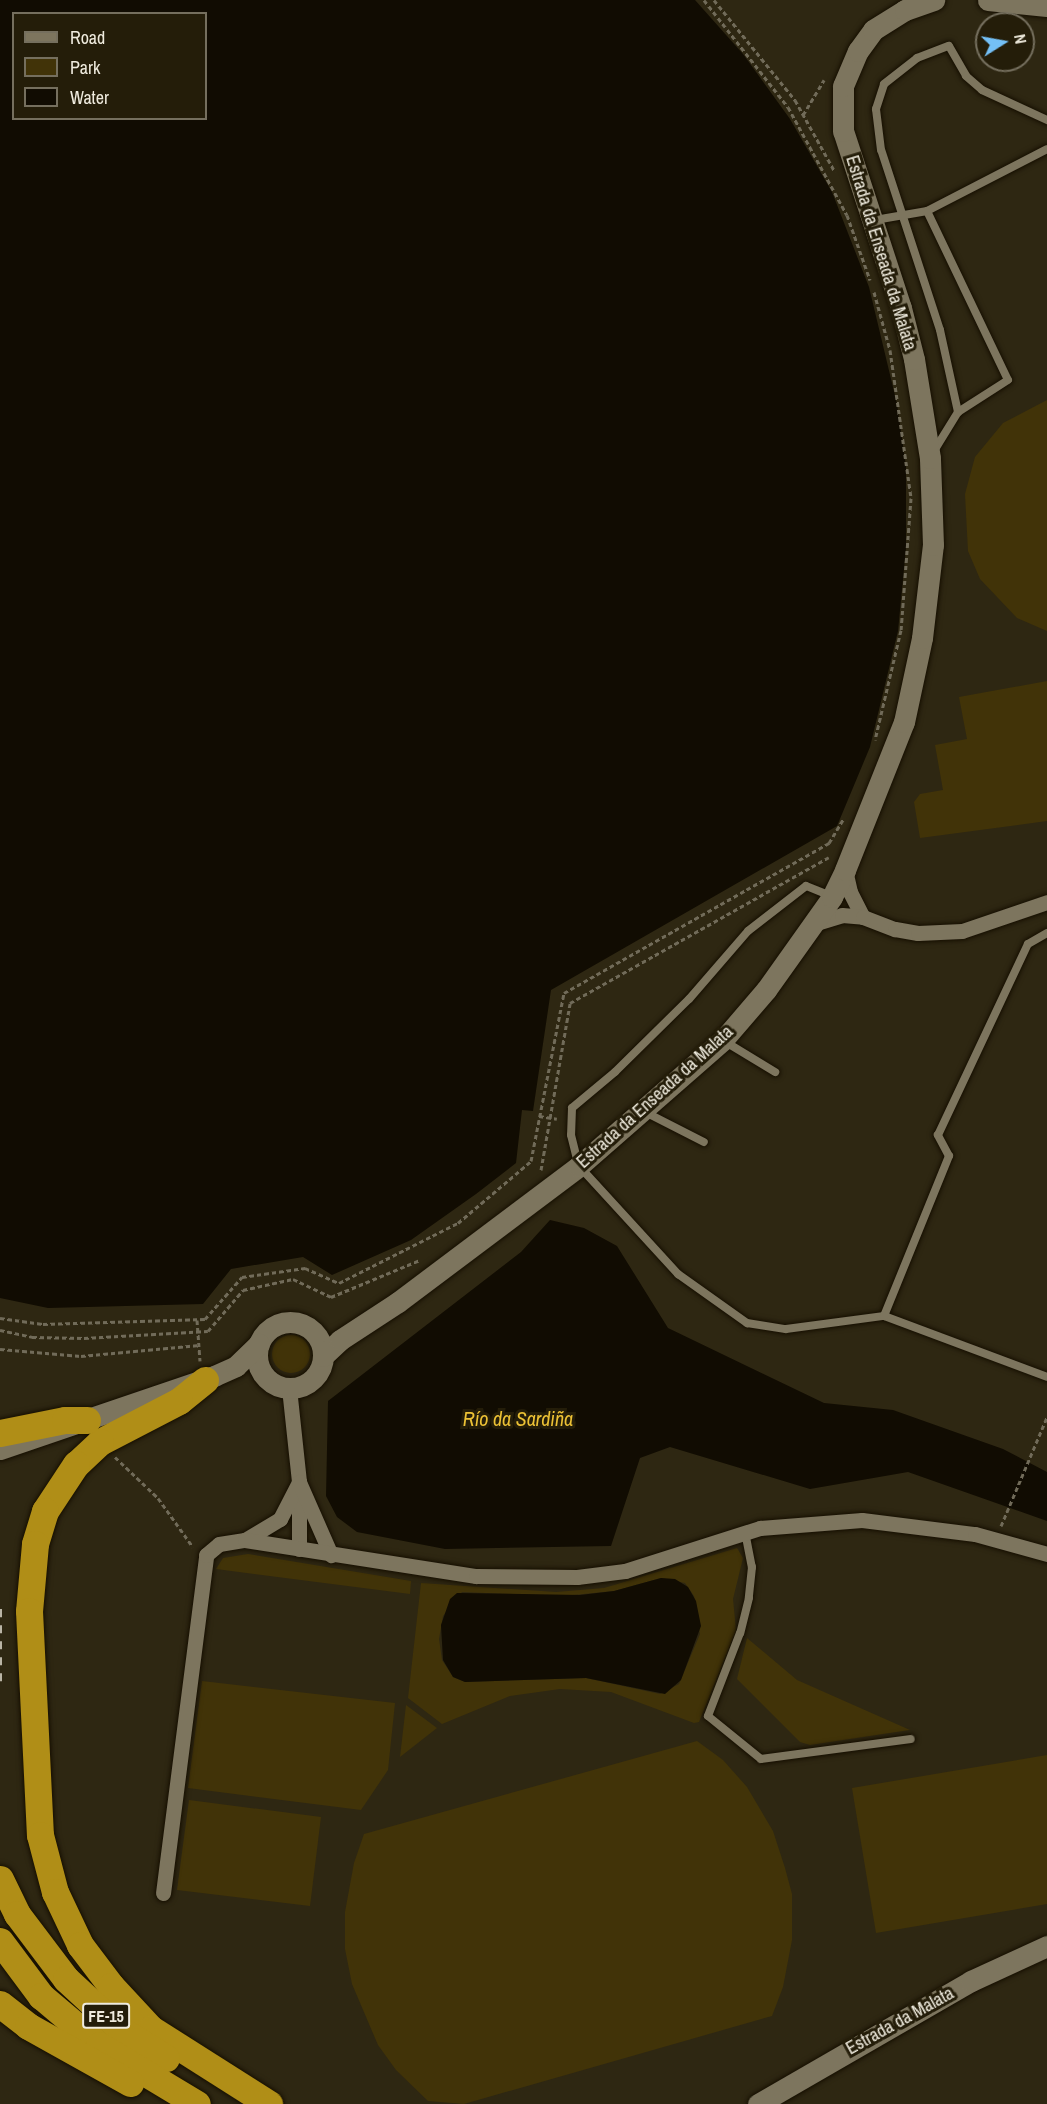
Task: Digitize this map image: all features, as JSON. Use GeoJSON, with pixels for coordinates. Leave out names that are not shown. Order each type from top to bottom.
{"type":"FeatureCollection","features":[{"type":"Feature","properties":{"kind":"highway"},"geometry":{"type":"LineString","coordinates":[[207,1373],[179,1401],[100,1442],[76,1464],[45,1512],[35,1544],[29,1611],[40,1835],[55,1892],[80,1945],[111,1986],[151,2029],[269,2104]]}},
{"type":"Feature","properties":{"kind":"highway"},"geometry":{"type":"LineString","coordinates":[[0,1433],[65,1420],[87,1420]]}},
{"type":"Feature","properties":{"kind":"highway","name":"FE-15"},"geometry":{"type":"LineString","coordinates":[[0,1879],[17,1914],[66,1979],[122,2031],[255,2104]]}},
{"type":"Feature","properties":{"kind":"highway","name":"FE-15"},"geometry":{"type":"LineString","coordinates":[[0,1941],[41,1996],[99,2045],[197,2104]]}},
{"type":"Feature","properties":{"kind":"highway"},"geometry":{"type":"LineString","coordinates":[[0,2004],[28,2026],[105,2071],[174,2104]]}},
{"type":"Feature","properties":{"kind":"main road"},"geometry":{"type":"LineString","coordinates":[[988,0],[1029,1],[1047,6]]}},
{"type":"Feature","properties":{"kind":"main road","name":"Estrada da Enseada da Malata"},"geometry":{"type":"LineString","coordinates":[[323,1356],[357,1327],[398,1302],[579,1166],[723,1040],[766,990],[832,897],[845,870],[904,722],[922,638],[933,545],[930,458],[911,349],[843,131],[843,86],[858,51],[873,30],[923,1]]}},
{"type":"Feature","properties":{"kind":"main road"},"geometry":{"type":"LineString","coordinates":[[0,1449],[87,1420],[207,1373],[236,1366],[278,1324],[357,1327]]}},
{"type":"Feature","properties":{"kind":"main road"},"geometry":{"type":"LineString","coordinates":[[207,1373],[279,1384],[309,1381],[323,1356],[320,1342],[306,1326]]}},
{"type":"Feature","properties":{"kind":"main road"},"geometry":{"type":"LineString","coordinates":[[259,1344],[258,1365],[279,1384]]}},
{"type":"Feature","properties":{"kind":"main road","name":"Estrada da Malata"},"geometry":{"type":"LineString","coordinates":[[768,2101],[971,1981],[1047,1946]]}},
{"type":"Feature","properties":{"kind":"street"},"geometry":{"type":"LineString","coordinates":[[845,870],[850,892],[863,916]]}},
{"type":"Feature","properties":{"kind":"street"},"geometry":{"type":"LineString","coordinates":[[813,924],[842,915],[863,916],[895,929],[918,933],[962,931],[1047,902]]}},
{"type":"Feature","properties":{"kind":"street"},"geometry":{"type":"LineString","coordinates":[[279,1384],[299,1482],[299,1549]]}},
{"type":"Feature","properties":{"kind":"street"},"geometry":{"type":"LineString","coordinates":[[245,1540],[280,1519],[299,1482]]}},
{"type":"Feature","properties":{"kind":"street"},"geometry":{"type":"LineString","coordinates":[[299,1482],[332,1555]]}},
{"type":"Feature","properties":{"kind":"street"},"geometry":{"type":"LineString","coordinates":[[163,1893],[206,1555],[219,1544],[245,1540],[476,1576],[577,1577],[625,1571],[745,1532],[824,1521],[896,1522],[975,1534],[1047,1554]]}},
{"type":"Feature","properties":{"kind":"lane"},"geometry":{"type":"LineString","coordinates":[[958,412],[940,330],[881,150],[876,109],[884,84],[917,58],[949,46],[966,76],[982,90],[1047,120]]}},
{"type":"Feature","properties":{"kind":"lane"},"geometry":{"type":"LineString","coordinates":[[872,220],[927,211],[1047,149]]}},
{"type":"Feature","properties":{"kind":"lane"},"geometry":{"type":"LineString","coordinates":[[927,211],[1008,380],[958,412],[930,458]]}},
{"type":"Feature","properties":{"kind":"lane"},"geometry":{"type":"LineString","coordinates":[[832,897],[806,886],[748,930],[689,999],[615,1072],[572,1108],[571,1135],[579,1166],[678,1274],[747,1323],[786,1329],[884,1316],[1047,1377]]}},
{"type":"Feature","properties":{"kind":"lane"},"geometry":{"type":"LineString","coordinates":[[884,1316],[949,1156],[938,1135],[1028,944],[1047,933]]}},
{"type":"Feature","properties":{"kind":"lane"},"geometry":{"type":"LineString","coordinates":[[723,1040],[775,1072]]}},
{"type":"Feature","properties":{"kind":"lane"},"geometry":{"type":"LineString","coordinates":[[644,1111],[704,1142]]}},
{"type":"Feature","properties":{"kind":"lane"},"geometry":{"type":"LineString","coordinates":[[745,1532],[752,1567],[749,1598],[740,1634],[708,1716],[761,1759],[911,1739]]}},
{"type":"Feature","properties":{"kind":"path"},"geometry":{"type":"LineString","coordinates":[[704,0],[788,106],[847,215],[890,350],[910,498],[901,630],[873,750]]}},
{"type":"Feature","properties":{"kind":"path"},"geometry":{"type":"LineString","coordinates":[[714,0],[741,29],[795,100],[838,178]]}},
{"type":"Feature","properties":{"kind":"path"},"geometry":{"type":"LineString","coordinates":[[880,747],[886,726]]}},
{"type":"Feature","properties":{"kind":"path"},"geometry":{"type":"LineString","coordinates":[[0,1318],[42,1324],[205,1319],[242,1277],[305,1268],[339,1283],[458,1223],[531,1161],[564,993],[829,843],[850,809]]}},
{"type":"Feature","properties":{"kind":"path"},"geometry":{"type":"LineString","coordinates":[[533,1177],[541,1171],[570,1003],[829,857],[833,851]]}},
{"type":"Feature","properties":{"kind":"path"},"geometry":{"type":"LineString","coordinates":[[539,1116],[557,1119]]}},
{"type":"Feature","properties":{"kind":"path"},"geometry":{"type":"LineString","coordinates":[[0,1330],[32,1336],[84,1338],[198,1332],[216,1325],[243,1290],[293,1279],[332,1297],[426,1257]]}},
{"type":"Feature","properties":{"kind":"path"},"geometry":{"type":"LineString","coordinates":[[197,1320],[199,1345],[207,1373]]}},
{"type":"Feature","properties":{"kind":"path"},"geometry":{"type":"LineString","coordinates":[[0,1349],[81,1356],[199,1345]]}},
{"type":"Feature","properties":{"kind":"path"},"geometry":{"type":"LineString","coordinates":[[1007,1511],[1047,1417]]}},
{"type":"Feature","properties":{"kind":"path"},"geometry":{"type":"LineString","coordinates":[[109,1452],[158,1498],[195,1551]]}},
{"type":"Feature","properties":{"kind":"green space"},"geometry":{"type":"Polygon","coordinates":[[[1047,400],[1047,631],[1017,618],[980,579],[968,551],[965,494],[975,457],[1003,423],[1047,400]]]}},
{"type":"Feature","properties":{"kind":"green space"},"geometry":{"type":"Polygon","coordinates":[[[1047,681],[1047,821],[920,838],[914,802],[920,794],[943,790],[935,745],[967,739],[959,697],[1047,681]]]}},
{"type":"Feature","properties":{"kind":"green space"},"geometry":{"type":"Polygon","coordinates":[[[291,1335],[305,1340],[310,1354],[305,1368],[291,1373],[277,1368],[272,1354],[277,1340],[291,1335]]]}},
{"type":"Feature","properties":{"kind":"green space"},"geometry":{"type":"Polygon","coordinates":[[[737,1548],[743,1558],[733,1599],[736,1630],[699,1722],[694,1723],[611,1692],[560,1689],[510,1696],[442,1724],[408,1698],[421,1583],[556,1592],[604,1588],[737,1548]],[[661,1578],[614,1591],[563,1596],[462,1592],[443,1616],[439,1639],[442,1660],[453,1677],[465,1682],[586,1678],[660,1694],[679,1684],[700,1634],[694,1596],[685,1583],[661,1578]]]}},
{"type":"Feature","properties":{"kind":"green space"},"geometry":{"type":"Polygon","coordinates":[[[248,1554],[411,1581],[410,1594],[216,1569],[223,1558],[248,1554]]]}},
{"type":"Feature","properties":{"kind":"green space"},"geometry":{"type":"Polygon","coordinates":[[[747,1638],[797,1680],[910,1730],[810,1745],[800,1742],[737,1679],[747,1638]]]}},
{"type":"Feature","properties":{"kind":"green space"},"geometry":{"type":"Polygon","coordinates":[[[202,1681],[395,1703],[388,1770],[361,1810],[188,1788],[202,1681]]]}},
{"type":"Feature","properties":{"kind":"green space"},"geometry":{"type":"Polygon","coordinates":[[[406,1705],[437,1728],[400,1757],[406,1705]]]}},
{"type":"Feature","properties":{"kind":"green space"},"geometry":{"type":"Polygon","coordinates":[[[697,1741],[723,1760],[747,1787],[773,1831],[785,1868],[792,1894],[792,1940],[783,1987],[772,2016],[464,2104],[428,2101],[396,2070],[378,2045],[352,1984],[345,1949],[345,1912],[354,1863],[364,1834],[697,1741]]]}},
{"type":"Feature","properties":{"kind":"green space"},"geometry":{"type":"Polygon","coordinates":[[[1047,1755],[1047,1904],[876,1933],[852,1788],[1047,1755]]]}},
{"type":"Feature","properties":{"kind":"green space"},"geometry":{"type":"Polygon","coordinates":[[[189,1800],[321,1817],[310,1906],[177,1890],[189,1800]]]}},
{"type":"Feature","properties":{"kind":"water"},"geometry":{"type":"Polygon","coordinates":[[[0,0],[695,0],[743,54],[790,119],[832,192],[869,287],[897,404],[906,466],[906,548],[898,631],[870,747],[837,826],[551,990],[533,1111],[522,1110],[516,1163],[411,1240],[332,1275],[303,1257],[231,1269],[203,1304],[48,1308],[0,1298],[0,0]]]}},
{"type":"Feature","properties":{"kind":"water","name":"Río da Sardiña"},"geometry":{"type":"Polygon","coordinates":[[[550,1220],[584,1228],[617,1246],[668,1328],[824,1403],[893,1410],[1003,1449],[1047,1472],[1047,1521],[908,1472],[810,1489],[670,1447],[640,1458],[611,1546],[445,1549],[357,1532],[337,1517],[326,1496],[328,1401],[521,1252],[550,1220]]]}},
{"type":"Feature","properties":{"kind":"water"},"geometry":{"type":"Polygon","coordinates":[[[661,1578],[675,1579],[688,1587],[696,1601],[701,1626],[681,1680],[665,1694],[586,1678],[465,1682],[453,1677],[443,1660],[441,1625],[450,1599],[457,1593],[580,1595],[614,1591],[661,1578]]]}},
{"type":"Feature","properties":{"kind":"railway"},"geometry":{"type":"LineString","coordinates":[[0,1609],[0,1682]]}}]}
